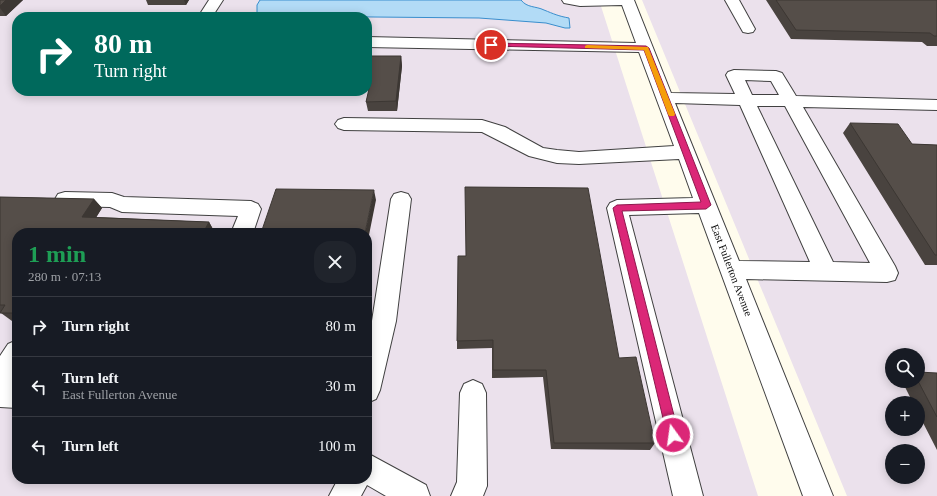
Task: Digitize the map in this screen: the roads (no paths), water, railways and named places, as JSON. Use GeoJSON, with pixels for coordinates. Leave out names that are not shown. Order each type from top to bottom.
{"type":"FeatureCollection","features":[{"type":"Feature","properties":{"kind":"street"},"geometry":{"type":"LineString","coordinates":[[208,12],[216,0]]}},
{"type":"Feature","properties":{"kind":"street"},"geometry":{"type":"LineString","coordinates":[[569,0],[580,2],[628,0]]}},
{"type":"Feature","properties":{"kind":"street","name":"East Fullerton Avenue"},"geometry":{"type":"LineString","coordinates":[[628,0],[818,496]]}},
{"type":"Feature","properties":{"kind":"street"},"geometry":{"type":"LineString","coordinates":[[732,0],[748,29]]}},
{"type":"Feature","properties":{"kind":"street"},"geometry":{"type":"LineString","coordinates":[[372,42],[646,48]]}},
{"type":"Feature","properties":{"kind":"street"},"geometry":{"type":"LineString","coordinates":[[731,270],[887,272],[776,76],[734,75],[826,271]]}},
{"type":"Feature","properties":{"kind":"street"},"geometry":{"type":"LineString","coordinates":[[665,98],[937,105]]}},
{"type":"Feature","properties":{"kind":"street"},"geometry":{"type":"LineString","coordinates":[[344,124],[487,126],[538,153],[561,157],[578,158],[686,152]]}},
{"type":"Feature","properties":{"kind":"street"},"geometry":{"type":"LineString","coordinates":[[44,198],[112,200],[122,204],[251,209],[244,228]]}},
{"type":"Feature","properties":{"kind":"street"},"geometry":{"type":"LineString","coordinates":[[372,370],[384,321],[401,199]]}},
{"type":"Feature","properties":{"kind":"street"},"geometry":{"type":"LineString","coordinates":[[688,496],[617,208],[706,205]]}},
{"type":"Feature","properties":{"kind":"street"},"geometry":{"type":"LineString","coordinates":[[0,380],[12,360]]}},
{"type":"Feature","properties":{"kind":"street"},"geometry":{"type":"LineString","coordinates":[[466,496],[472,486],[473,393]]}},
{"type":"Feature","properties":{"kind":"street"},"geometry":{"type":"LineString","coordinates":[[0,394],[12,395]]}},
{"type":"Feature","properties":{"kind":"street"},"geometry":{"type":"LineString","coordinates":[[372,471],[415,496]]}},
{"type":"Feature","properties":{"kind":"street"},"geometry":{"type":"LineString","coordinates":[[344,496],[352,484]]}},
{"type":"Feature","properties":{"kind":"water"},"geometry":{"type":"Polygon","coordinates":[[[260,0],[521,0],[529,6],[569,18],[570,28],[546,23],[479,18],[372,17],[372,12],[257,12],[257,5],[260,0]]]}}]}
